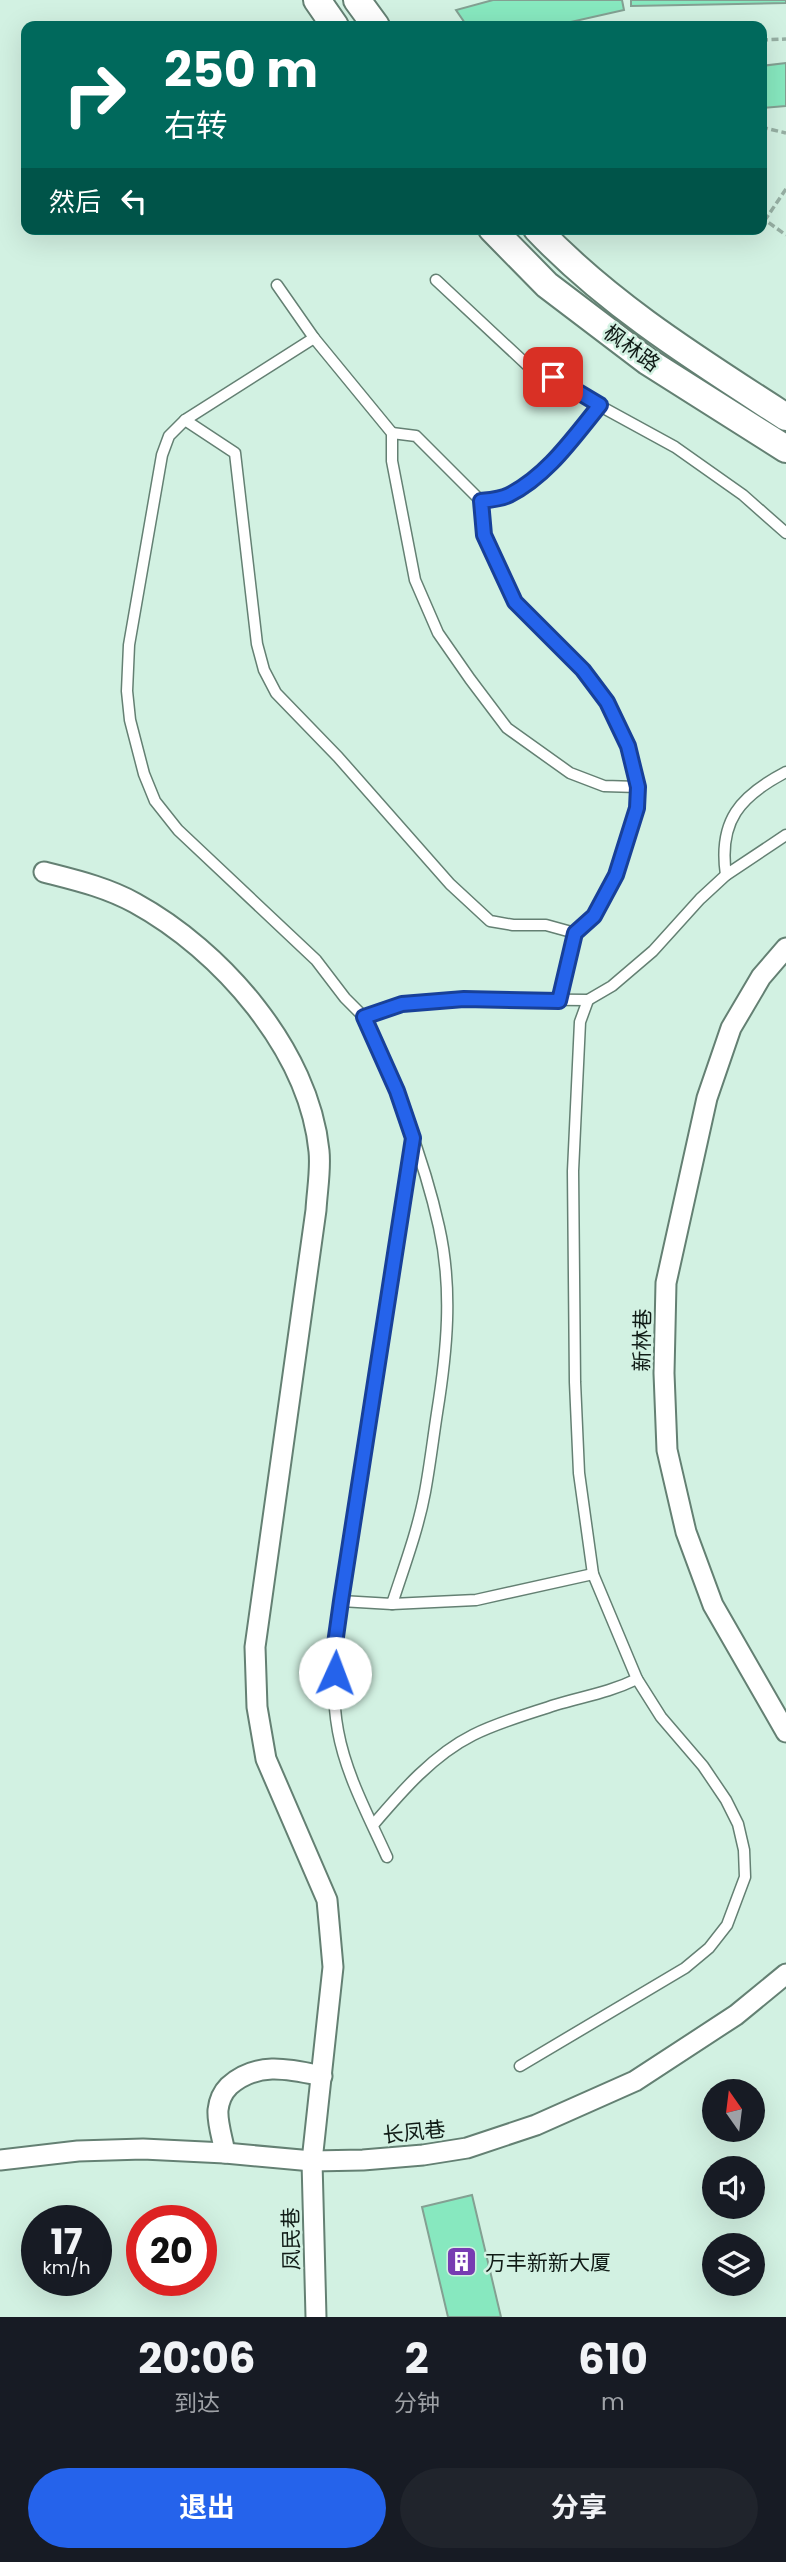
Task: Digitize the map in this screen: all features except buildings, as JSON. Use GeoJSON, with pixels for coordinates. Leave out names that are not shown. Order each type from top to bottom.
{"type":"FeatureCollection","features":[{"type":"Feature","properties":{"kind":"main road"},"geometry":{"type":"LineString","coordinates":[[317,0],[332,21]]}},
{"type":"Feature","properties":{"kind":"main road"},"geometry":{"type":"LineString","coordinates":[[365,1],[374,21]]}},
{"type":"Feature","properties":{"kind":"main road","name":"枫林路"},"geometry":{"type":"LineString","coordinates":[[498,235],[547,285],[647,361],[786,449]]}},
{"type":"Feature","properties":{"kind":"main road","name":"枫林路"},"geometry":{"type":"LineString","coordinates":[[543,235],[566,260],[668,341],[786,417]]}},
{"type":"Feature","properties":{"kind":"street","name":"凤民巷"},"geometry":{"type":"LineString","coordinates":[[44,872],[90,884],[133,902],[172,926],[215,963],[254,1003],[286,1052],[306,1094],[319,1152],[316,1210],[255,1647],[257,1707],[266,1759],[327,1900],[333,1967],[313,2161],[316,2317]]}},
{"type":"Feature","properties":{"kind":"street","name":"新林巷"},"geometry":{"type":"LineString","coordinates":[[786,948],[761,977],[731,1028],[707,1098],[666,1283],[664,1373],[667,1450],[686,1532],[713,1605],[786,1732]]}},
{"type":"Feature","properties":{"kind":"street","name":"长凤巷"},"geometry":{"type":"LineString","coordinates":[[0,2160],[78,2151],[117,2150],[225,2153],[313,2161],[423,2155],[467,2148],[536,2125],[635,2081],[736,2015],[786,1974]]}},
{"type":"Feature","properties":{"kind":"street"},"geometry":{"type":"LineString","coordinates":[[225,2153],[218,2110],[223,2092],[237,2079],[257,2069],[286,2068],[322,2076]]}},
{"type":"Feature","properties":{"kind":"lane"},"geometry":{"type":"LineString","coordinates":[[436,280],[540,377],[553,377],[675,447],[732,487],[786,533]]}},
{"type":"Feature","properties":{"kind":"lane"},"geometry":{"type":"LineString","coordinates":[[277,285],[314,338],[392,433],[392,461],[405,539],[415,580],[438,633],[507,727],[516,734],[570,774],[604,786],[638,787]]}},
{"type":"Feature","properties":{"kind":"lane"},"geometry":{"type":"LineString","coordinates":[[314,338],[185,420],[169,436],[162,455],[129,645],[127,691],[130,720],[140,761],[155,801],[178,830],[316,960],[345,998],[364,1017],[397,1091],[440,1229],[447,1293],[447,1353],[425,1493],[392,1604]]}},
{"type":"Feature","properties":{"kind":"lane"},"geometry":{"type":"LineString","coordinates":[[481,501],[506,496],[536,478],[562,452],[600,405]]}},
{"type":"Feature","properties":{"kind":"lane"},"geometry":{"type":"LineString","coordinates":[[185,420],[234,453],[257,644],[264,670],[276,693],[338,757],[450,884],[490,920],[513,925],[546,925],[575,933]]}},
{"type":"Feature","properties":{"kind":"lane"},"geometry":{"type":"LineString","coordinates":[[392,433],[415,436],[481,501],[484,535],[515,602],[583,670],[607,702],[628,746],[638,787],[637,808],[616,875],[594,916],[575,933],[559,1001]]}},
{"type":"Feature","properties":{"kind":"lane"},"geometry":{"type":"LineString","coordinates":[[726,875],[723,853],[729,824],[741,803],[760,786],[786,772]]}},
{"type":"Feature","properties":{"kind":"lane"},"geometry":{"type":"LineString","coordinates":[[364,1017],[402,1004],[464,999],[588,1000],[612,986],[653,951],[726,875],[786,835]]}},
{"type":"Feature","properties":{"kind":"lane"},"geometry":{"type":"LineString","coordinates":[[520,2066],[685,1968],[709,1948],[727,1925],[745,1877],[744,1850],[738,1824],[726,1800],[703,1766],[661,1717],[637,1679],[593,1573],[579,1473],[575,1382],[573,1171],[580,1022],[588,1000]]}},
{"type":"Feature","properties":{"kind":"lane"},"geometry":{"type":"LineString","coordinates":[[387,1857],[348,1767],[338,1730],[334,1651],[413,1138]]}},
{"type":"Feature","properties":{"kind":"lane"},"geometry":{"type":"LineString","coordinates":[[341,1601],[392,1604],[476,1600],[593,1573]]}},
{"type":"Feature","properties":{"kind":"lane"},"geometry":{"type":"LineString","coordinates":[[373,1825],[396,1797],[433,1761],[472,1735],[513,1718],[613,1691],[637,1679]]}},
{"type":"Feature","properties":{"kind":"path"},"geometry":{"type":"LineString","coordinates":[[767,40],[786,39]]}},
{"type":"Feature","properties":{"kind":"path"},"geometry":{"type":"LineString","coordinates":[[767,128],[786,133]]}},
{"type":"Feature","properties":{"kind":"path"},"geometry":{"type":"LineString","coordinates":[[767,217],[786,189]]}},
{"type":"Feature","properties":{"kind":"path"},"geometry":{"type":"LineString","coordinates":[[767,221],[786,235]]}},
{"type":"Feature","properties":{"kind":"place","name":"万丰新新大厦"},"geometry":{"type":"Point","coordinates":[462,2262]}},
{"type":"Feature","properties":{"kind":"route"},"geometry":{"type":"LineString","coordinates":[[335,1673],[334,1651],[341,1601],[413,1138],[397,1091],[364,1017],[402,1004],[464,999],[559,1001],[575,933],[594,916],[616,875],[637,808],[638,787],[628,746],[607,702],[583,670],[515,602],[484,535],[481,501],[506,496],[536,478],[562,452],[600,405],[553,377]]}}]}
